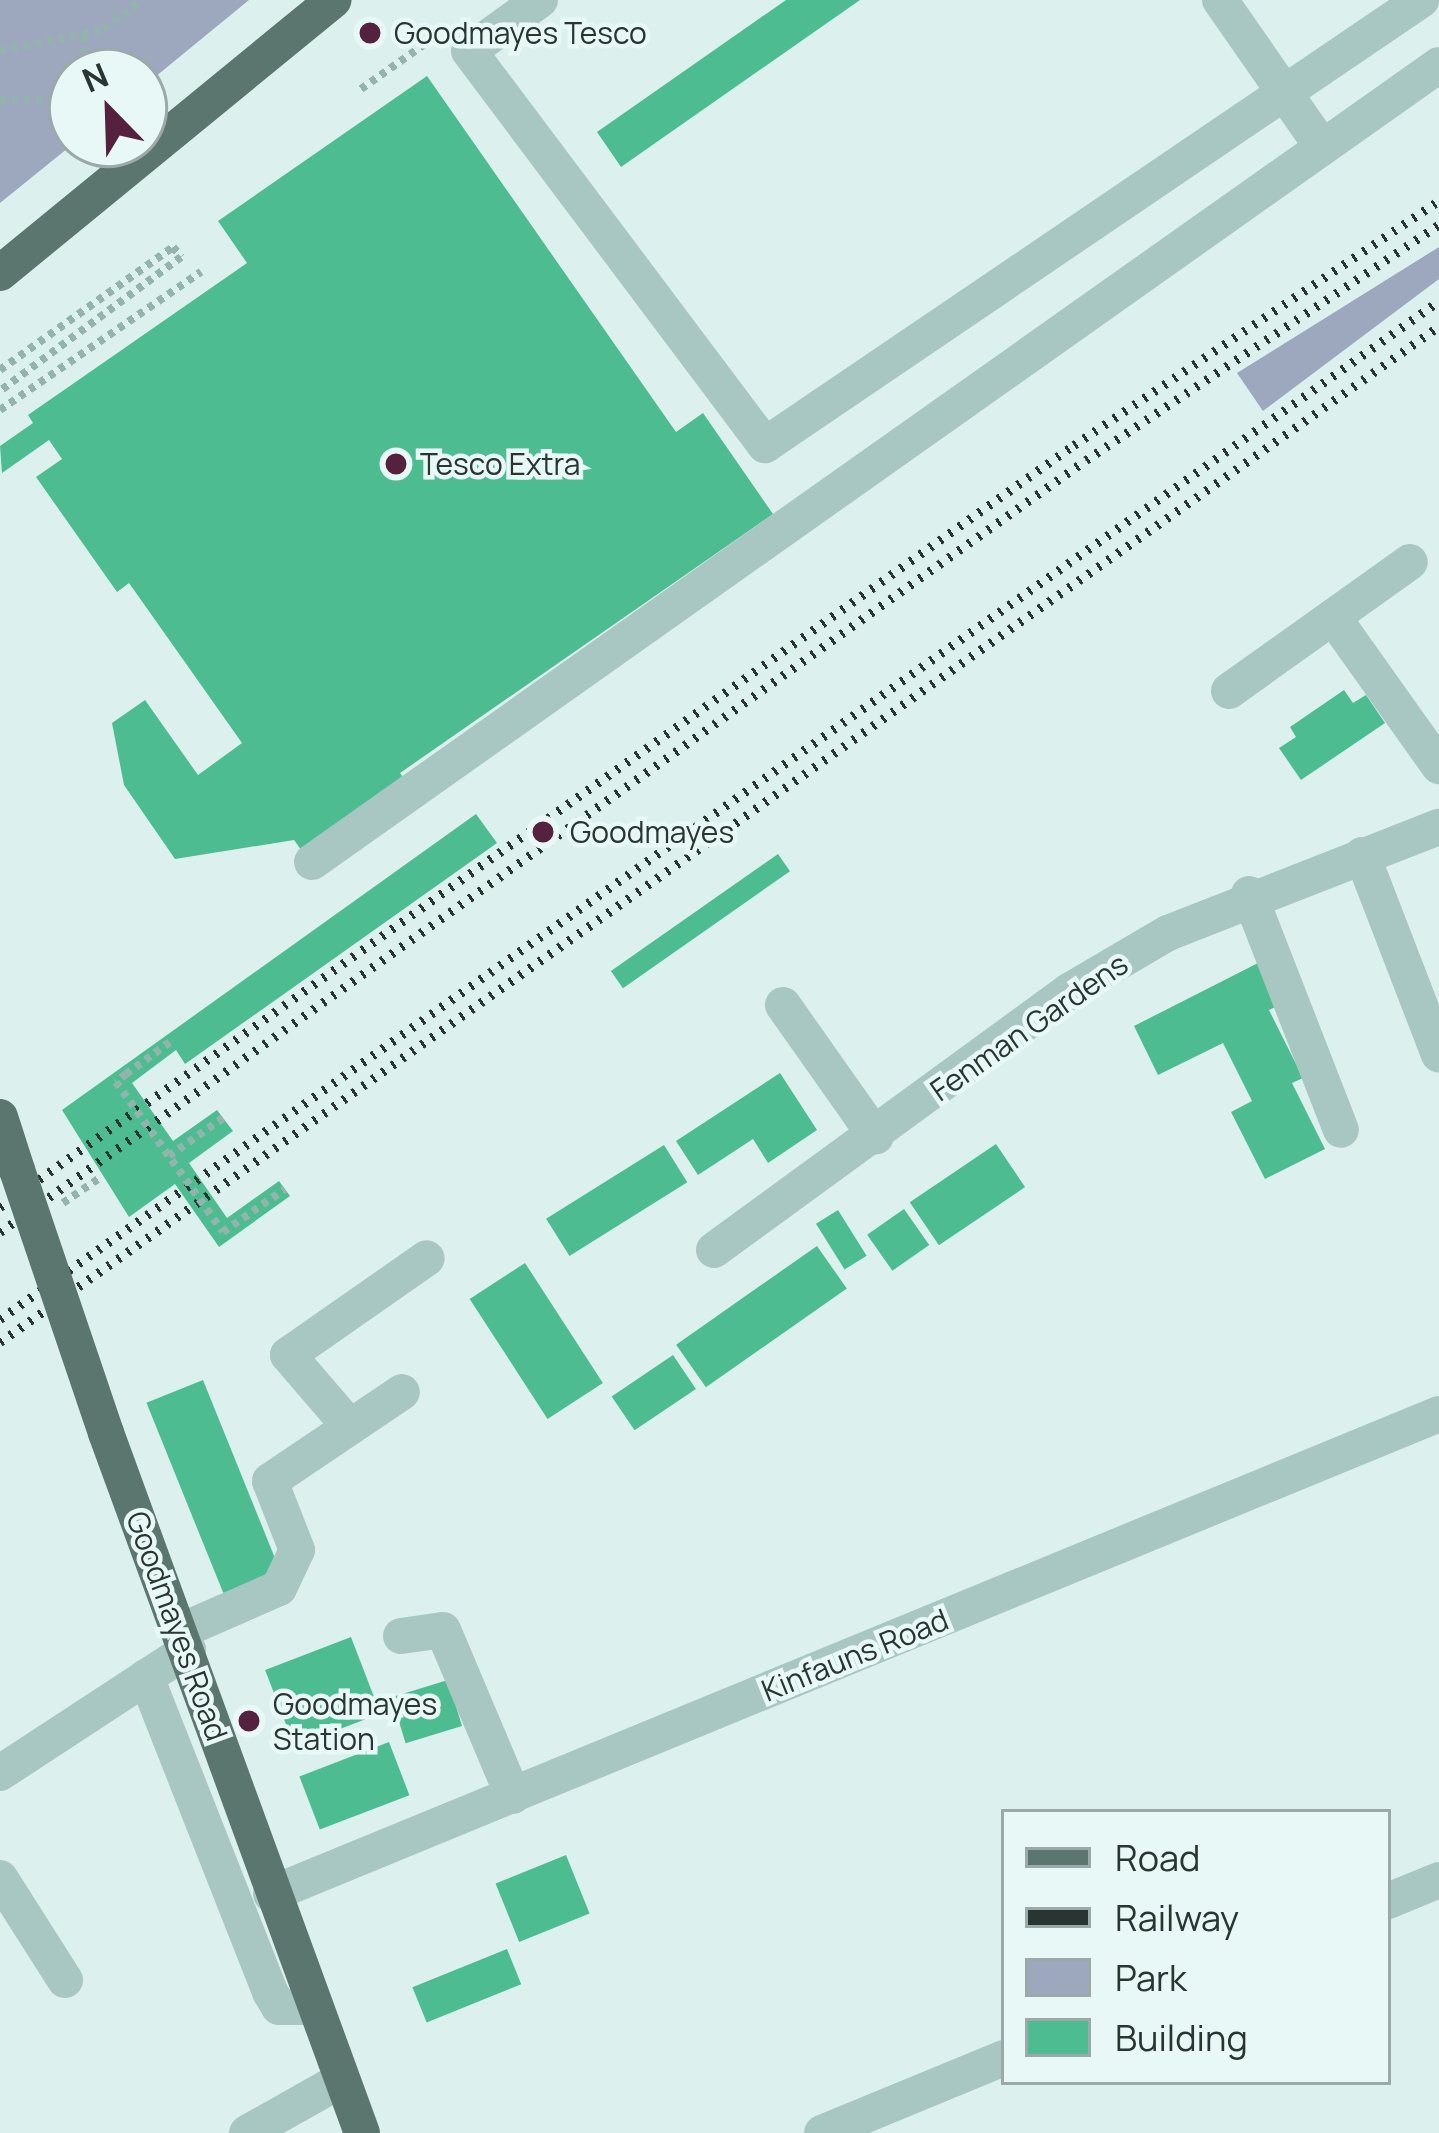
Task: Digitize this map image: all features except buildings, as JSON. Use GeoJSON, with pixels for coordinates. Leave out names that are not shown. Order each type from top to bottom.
{"type":"FeatureCollection","features":[{"type":"Feature","properties":{"kind":"main road"},"geometry":{"type":"LineString","coordinates":[[0,274],[334,0]]}},
{"type":"Feature","properties":{"kind":"main road","name":"Goodmayes Road"},"geometry":{"type":"LineString","coordinates":[[0,1118],[106,1433],[362,2133]]}},
{"type":"Feature","properties":{"kind":"street"},"geometry":{"type":"LineString","coordinates":[[540,0],[460,38],[765,445],[1421,0]]}},
{"type":"Feature","properties":{"kind":"street"},"geometry":{"type":"LineString","coordinates":[[1220,0],[1322,147]]}},
{"type":"Feature","properties":{"kind":"street"},"geometry":{"type":"LineString","coordinates":[[312,862],[1439,65]]}},
{"type":"Feature","properties":{"kind":"street"},"geometry":{"type":"LineString","coordinates":[[1228,691],[1410,562]]}},
{"type":"Feature","properties":{"kind":"street"},"geometry":{"type":"LineString","coordinates":[[1333,617],[1439,766]]}},
{"type":"Feature","properties":{"kind":"street","name":"Fenman Gardens"},"geometry":{"type":"LineString","coordinates":[[714,1250],[876,1137],[1070,991],[1249,894],[1439,827]]}},
{"type":"Feature","properties":{"kind":"street"},"geometry":{"type":"LineString","coordinates":[[1362,855],[1439,1055]]}},
{"type":"Feature","properties":{"kind":"street"},"geometry":{"type":"LineString","coordinates":[[1249,894],[1341,1130]]}},
{"type":"Feature","properties":{"kind":"street"},"geometry":{"type":"LineString","coordinates":[[783,1005],[876,1137]]}},
{"type":"Feature","properties":{"kind":"street"},"geometry":{"type":"LineString","coordinates":[[350,1427],[289,1355],[427,1258]]}},
{"type":"Feature","properties":{"kind":"street"},"geometry":{"type":"LineString","coordinates":[[0,1773],[146,1677],[184,1640],[279,1588],[297,1550],[270,1481],[402,1392]]}},
{"type":"Feature","properties":{"kind":"street","name":"Kinfauns Road"},"geometry":{"type":"LineString","coordinates":[[271,1894],[1439,1414]]}},
{"type":"Feature","properties":{"kind":"street"},"geometry":{"type":"LineString","coordinates":[[401,1636],[443,1630],[513,1796]]}},
{"type":"Feature","properties":{"kind":"street"},"geometry":{"type":"LineString","coordinates":[[146,1677],[270,1992],[279,2007],[314,2007]]}},
{"type":"Feature","properties":{"kind":"street"},"geometry":{"type":"LineString","coordinates":[[0,1878],[65,1980]]}},
{"type":"Feature","properties":{"kind":"street"},"geometry":{"type":"LineString","coordinates":[[1391,1900],[1439,1880]]}},
{"type":"Feature","properties":{"kind":"street"},"geometry":{"type":"LineString","coordinates":[[822,2133],[1001,2059]]}},
{"type":"Feature","properties":{"kind":"street"},"geometry":{"type":"LineString","coordinates":[[248,2133],[341,2080]]}},
{"type":"Feature","properties":{"kind":"path"},"geometry":{"type":"LineString","coordinates":[[0,51],[83,36],[143,0]]}},
{"type":"Feature","properties":{"kind":"path"},"geometry":{"type":"LineString","coordinates":[[83,36],[85,48]]}},
{"type":"Feature","properties":{"kind":"path"},"geometry":{"type":"LineString","coordinates":[[362,88],[460,38]]}},
{"type":"Feature","properties":{"kind":"path"},"geometry":{"type":"LineString","coordinates":[[0,100],[48,100]]}},
{"type":"Feature","properties":{"kind":"path"},"geometry":{"type":"LineString","coordinates":[[0,370],[173,248],[181,257],[0,391]]}},
{"type":"Feature","properties":{"kind":"path"},"geometry":{"type":"LineString","coordinates":[[0,410],[201,272]]}},
{"type":"Feature","properties":{"kind":"path"},"geometry":{"type":"LineString","coordinates":[[170,1042],[116,1082],[223,1232],[285,1189]]}},
{"type":"Feature","properties":{"kind":"path"},"geometry":{"type":"LineString","coordinates":[[169,1156],[223,1118]]}},
{"type":"Feature","properties":{"kind":"green space"},"geometry":{"type":"Polygon","coordinates":[[[0,0],[249,0],[168,66],[168,48],[48,48],[48,164],[0,203],[0,0]]]}},
{"type":"Feature","properties":{"kind":"green space"},"geometry":{"type":"Polygon","coordinates":[[[1439,247],[1439,279],[1263,411],[1237,373],[1439,247]]]}},
{"type":"Feature","properties":{"kind":"railway"},"geometry":{"type":"LineString","coordinates":[[0,1207],[1074,445],[1439,201]]}},
{"type":"Feature","properties":{"kind":"railway"},"geometry":{"type":"LineString","coordinates":[[0,1232],[1086,460],[1439,225]]}},
{"type":"Feature","properties":{"kind":"railway"},"geometry":{"type":"LineString","coordinates":[[0,1319],[1439,301]]}},
{"type":"Feature","properties":{"kind":"railway"},"geometry":{"type":"LineString","coordinates":[[0,1342],[1439,326]]}},
{"type":"Feature","properties":{"kind":"place","name":"Goodmayes Tesco"},"geometry":{"type":"Point","coordinates":[370,33]}},
{"type":"Feature","properties":{"kind":"place","name":"Tesco Extra"},"geometry":{"type":"Point","coordinates":[396,464]}},
{"type":"Feature","properties":{"kind":"place","name":"Goodmayes"},"geometry":{"type":"Point","coordinates":[543,832]}},
{"type":"Feature","properties":{"kind":"place","name":"Goodmayes Station"},"geometry":{"type":"Point","coordinates":[249,1721]}}]}
